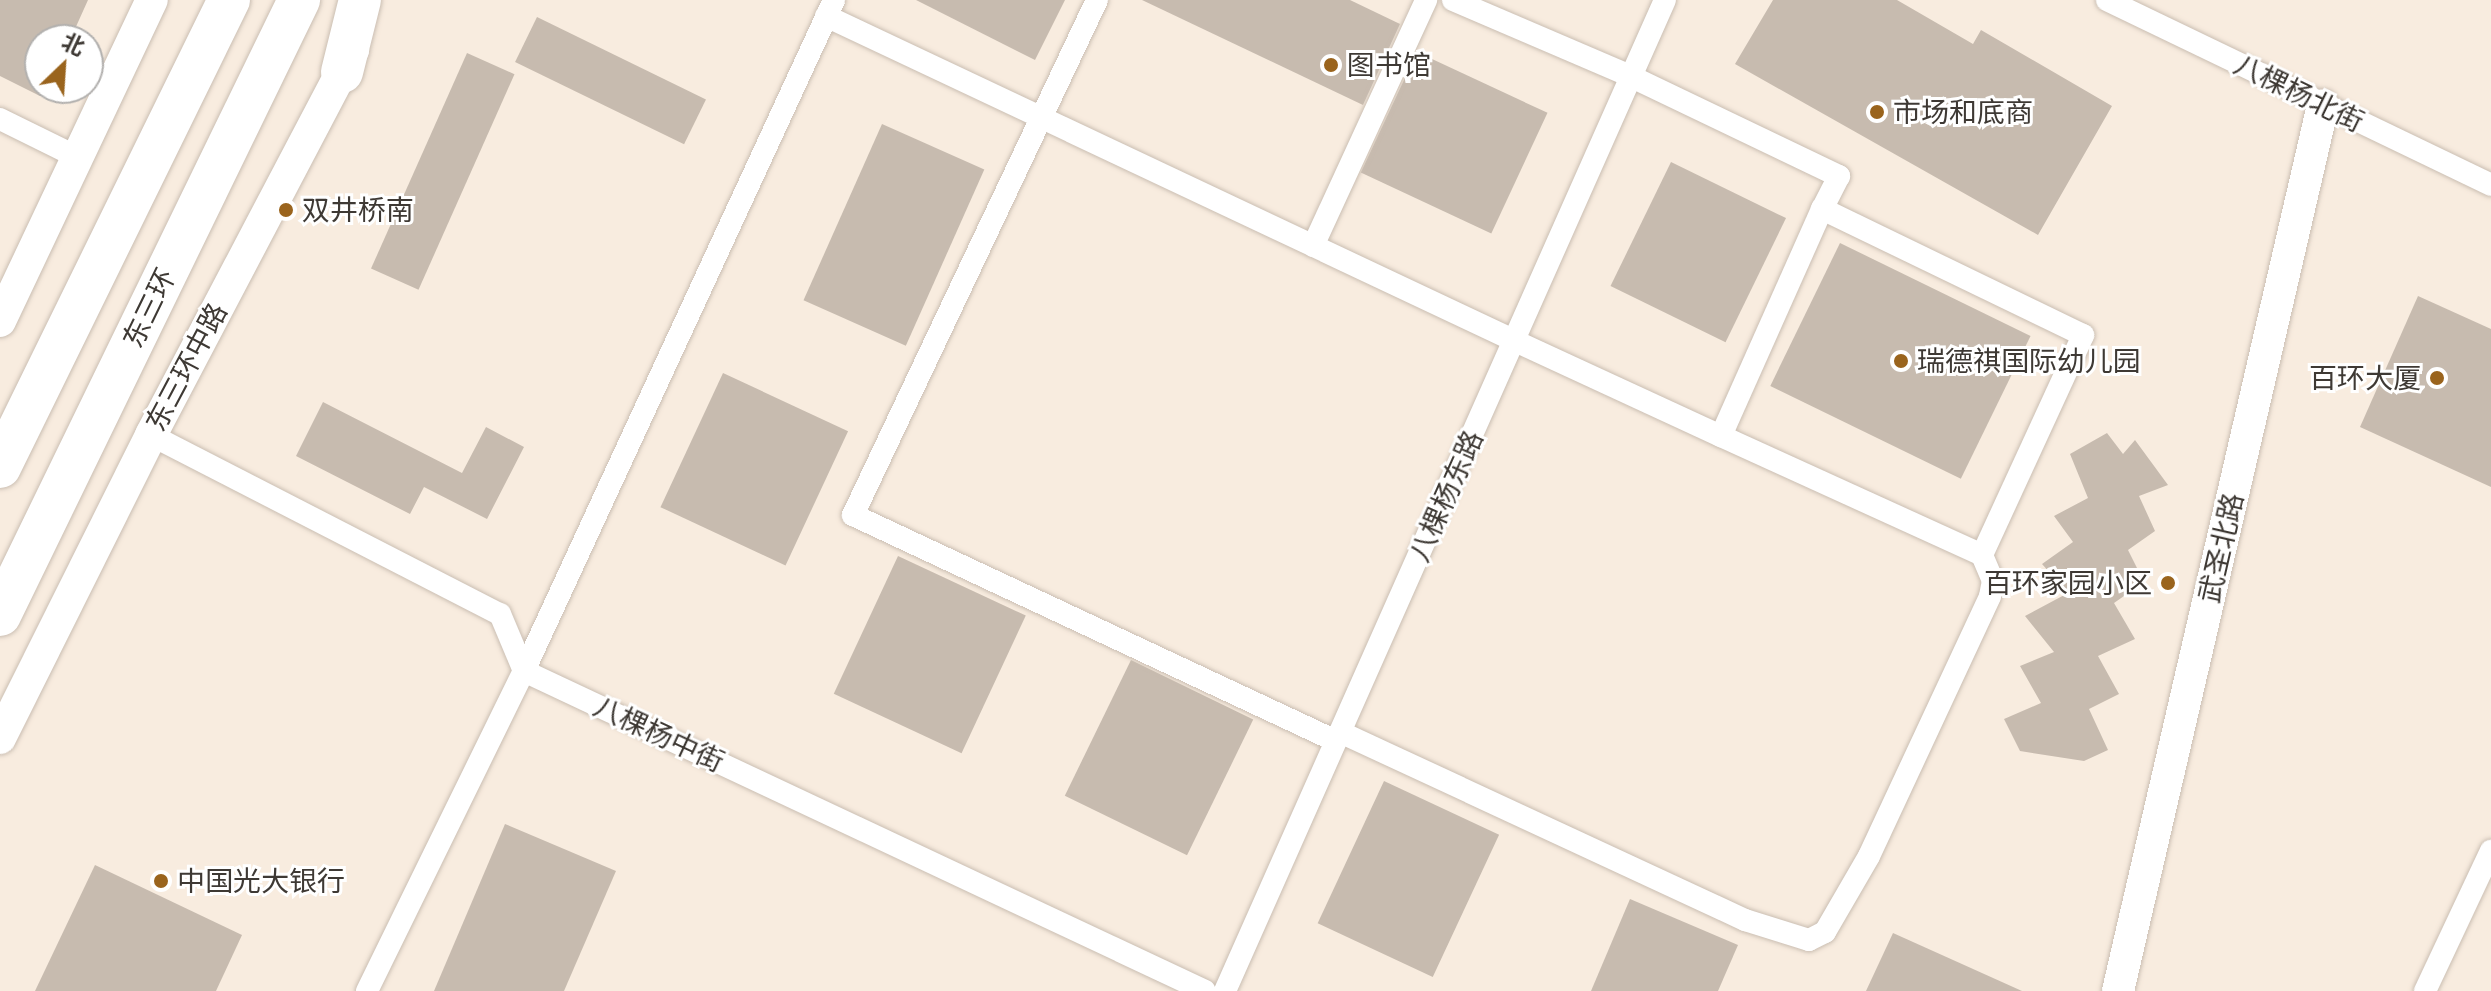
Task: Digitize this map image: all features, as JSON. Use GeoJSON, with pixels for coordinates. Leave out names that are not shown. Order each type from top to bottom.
{"type":"FeatureCollection","features":[{"type":"Feature","properties":{"kind":"highway"},"geometry":{"type":"LineString","coordinates":[[0,467],[229,0]]}},
{"type":"Feature","properties":{"kind":"highway","name":"东三环"},"geometry":{"type":"LineString","coordinates":[[0,615],[299,0]]}},
{"type":"Feature","properties":{"kind":"highway"},"geometry":{"type":"LineString","coordinates":[[342,72],[360,0]]}},
{"type":"Feature","properties":{"kind":"street"},"geometry":{"type":"LineString","coordinates":[[0,321],[75,156],[152,0]]}},
{"type":"Feature","properties":{"kind":"street","name":"东三环中路"},"geometry":{"type":"LineString","coordinates":[[0,738],[151,435],[378,0]]}},
{"type":"Feature","properties":{"kind":"street"},"geometry":{"type":"LineString","coordinates":[[367,991],[524,671],[830,8],[1041,118],[1515,341],[1982,555],[1993,581],[1990,596],[1869,856],[1825,932],[1809,940],[1745,920],[853,515],[1041,118],[1097,0]]}},
{"type":"Feature","properties":{"kind":"street"},"geometry":{"type":"LineString","coordinates":[[1313,246],[1426,0]]}},
{"type":"Feature","properties":{"kind":"street"},"geometry":{"type":"LineString","coordinates":[[1453,0],[1630,76],[1839,176],[1721,436]]}},
{"type":"Feature","properties":{"kind":"street","name":"八棵杨东路"},"geometry":{"type":"LineString","coordinates":[[1225,991],[1665,0]]}},
{"type":"Feature","properties":{"kind":"street","name":"八棵杨北街"},"geometry":{"type":"LineString","coordinates":[[2107,0],[2491,185]]}},
{"type":"Feature","properties":{"kind":"street","name":"武圣北路"},"geometry":{"type":"LineString","coordinates":[[2118,991],[2323,105]]}},
{"type":"Feature","properties":{"kind":"street"},"geometry":{"type":"LineString","coordinates":[[0,119],[75,156]]}},
{"type":"Feature","properties":{"kind":"street"},"geometry":{"type":"LineString","coordinates":[[1822,209],[2083,335],[1982,555]]}},
{"type":"Feature","properties":{"kind":"street"},"geometry":{"type":"LineString","coordinates":[[151,435],[500,614],[524,671]]}},
{"type":"Feature","properties":{"kind":"street","name":"八棵杨中街"},"geometry":{"type":"LineString","coordinates":[[524,671],[1205,991]]}},
{"type":"Feature","properties":{"kind":"street"},"geometry":{"type":"LineString","coordinates":[[2425,991],[2491,851]]}},
{"type":"Feature","properties":{"kind":"building"},"geometry":{"type":"Polygon","coordinates":[[[0,0],[88,0],[77,24],[24,24],[24,88],[0,76],[0,0]]]}},
{"type":"Feature","properties":{"kind":"building"},"geometry":{"type":"Polygon","coordinates":[[[916,0],[1065,0],[1035,60],[916,0]]]}},
{"type":"Feature","properties":{"kind":"building","name":"图书馆"},"geometry":{"type":"Polygon","coordinates":[[[1142,0],[1350,0],[1400,24],[1363,105],[1142,0]]]}},
{"type":"Feature","properties":{"kind":"building"},"geometry":{"type":"Polygon","coordinates":[[[1773,0],[1897,0],[1973,44],[1981,30],[2112,106],[2038,235],[1735,64],[1773,0]]]}},
{"type":"Feature","properties":{"kind":"building"},"geometry":{"type":"Polygon","coordinates":[[[537,17],[706,99],[684,144],[515,62],[537,17]]]}},
{"type":"Feature","properties":{"kind":"building"},"geometry":{"type":"Polygon","coordinates":[[[1417,52],[1548,113],[1491,233],[1361,173],[1417,52]]]}},
{"type":"Feature","properties":{"kind":"building"},"geometry":{"type":"Polygon","coordinates":[[[467,53],[515,74],[419,290],[371,269],[467,53]]]}},
{"type":"Feature","properties":{"kind":"building"},"geometry":{"type":"Polygon","coordinates":[[[882,124],[984,170],[906,346],[803,300],[882,124]]]}},
{"type":"Feature","properties":{"kind":"building"},"geometry":{"type":"Polygon","coordinates":[[[1671,162],[1786,218],[1726,342],[1611,286],[1671,162]]]}},
{"type":"Feature","properties":{"kind":"building","name":"瑞德祺国际幼儿园"},"geometry":{"type":"Polygon","coordinates":[[[1840,243],[2031,336],[1961,479],[1770,386],[1840,243]]]}},
{"type":"Feature","properties":{"kind":"building","name":"百环大厦"},"geometry":{"type":"Polygon","coordinates":[[[2418,296],[2491,329],[2491,487],[2360,427],[2418,296]]]}},
{"type":"Feature","properties":{"kind":"building"},"geometry":{"type":"Polygon","coordinates":[[[723,373],[848,431],[786,565],[660,507],[723,373]]]}},
{"type":"Feature","properties":{"kind":"building"},"geometry":{"type":"Polygon","coordinates":[[[323,402],[462,473],[486,427],[524,447],[487,519],[424,487],[410,514],[296,456],[323,402]]]}},
{"type":"Feature","properties":{"kind":"building"},"geometry":{"type":"Polygon","coordinates":[[[2107,433],[2123,454],[2135,440],[2168,485],[2139,496],[2155,531],[2128,550],[2144,582],[2114,603],[2135,639],[2098,656],[2119,694],[2089,709],[2108,750],[2084,761],[2020,751],[2004,719],[2041,703],[2020,666],[2054,652],[2025,616],[2068,593],[2042,564],[2073,542],[2054,516],[2088,498],[2070,454],[2107,433]]]}},
{"type":"Feature","properties":{"kind":"building"},"geometry":{"type":"Polygon","coordinates":[[[898,556],[1026,616],[962,753],[834,694],[898,556]]]}},
{"type":"Feature","properties":{"kind":"building"},"geometry":{"type":"Polygon","coordinates":[[[1131,660],[1253,720],[1187,855],[1065,796],[1131,660]]]}},
{"type":"Feature","properties":{"kind":"building"},"geometry":{"type":"Polygon","coordinates":[[[1384,781],[1499,835],[1433,977],[1318,923],[1384,781]]]}},
{"type":"Feature","properties":{"kind":"building"},"geometry":{"type":"Polygon","coordinates":[[[505,824],[616,871],[564,991],[434,991],[505,824]]]}},
{"type":"Feature","properties":{"kind":"building"},"geometry":{"type":"Polygon","coordinates":[[[95,865],[242,935],[216,991],[35,991],[95,865]]]}},
{"type":"Feature","properties":{"kind":"building"},"geometry":{"type":"Polygon","coordinates":[[[1630,899],[1738,945],[1718,991],[1591,991],[1630,899]]]}},
{"type":"Feature","properties":{"kind":"building"},"geometry":{"type":"Polygon","coordinates":[[[1893,933],[2022,991],[1866,991],[1893,933]]]}},
{"type":"Feature","properties":{"kind":"place","name":"图书馆"},"geometry":{"type":"Point","coordinates":[1331,65]}},
{"type":"Feature","properties":{"kind":"place","name":"市场和底商"},"geometry":{"type":"Point","coordinates":[1877,112]}},
{"type":"Feature","properties":{"kind":"place","name":"双井桥南"},"geometry":{"type":"Point","coordinates":[286,210]}},
{"type":"Feature","properties":{"kind":"place","name":"瑞德祺国际幼儿园"},"geometry":{"type":"Point","coordinates":[1901,361]}},
{"type":"Feature","properties":{"kind":"place","name":"百环大厦"},"geometry":{"type":"Point","coordinates":[2437,378]}},
{"type":"Feature","properties":{"kind":"place","name":"百环家园小区"},"geometry":{"type":"Point","coordinates":[2168,583]}},
{"type":"Feature","properties":{"kind":"place","name":"中国光大银行"},"geometry":{"type":"Point","coordinates":[161,881]}}]}
